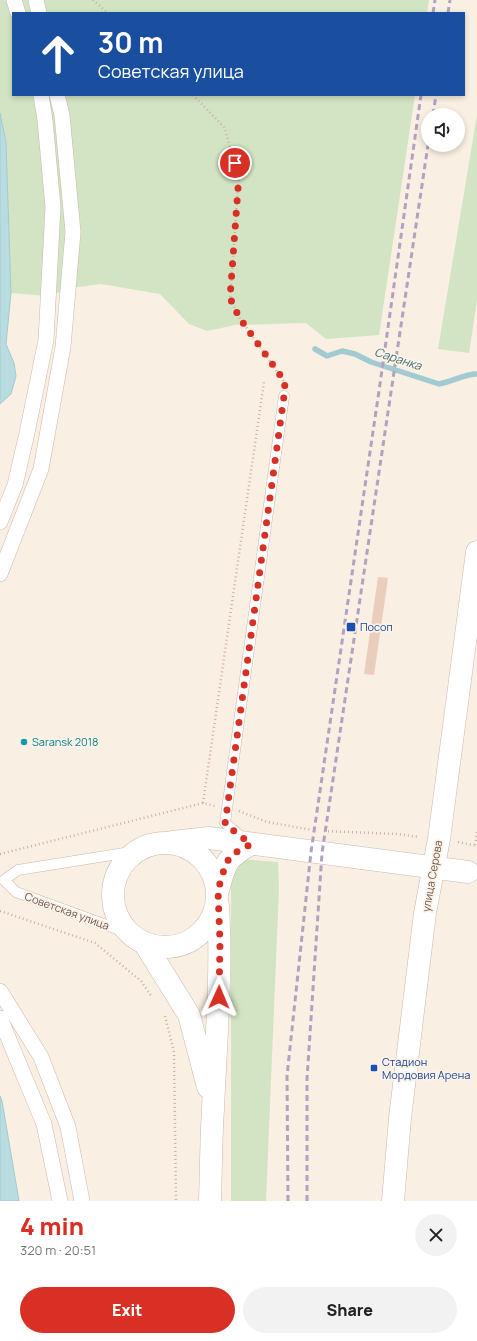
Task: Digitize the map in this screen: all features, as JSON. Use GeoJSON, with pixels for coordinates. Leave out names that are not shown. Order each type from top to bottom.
{"type":"FeatureCollection","features":[{"type":"Feature","properties":{"kind":"street"},"geometry":{"type":"LineString","coordinates":[[14,0],[18,12]]}},
{"type":"Feature","properties":{"kind":"street"},"geometry":{"type":"LineString","coordinates":[[36,0],[38,12]]}},
{"type":"Feature","properties":{"kind":"street"},"geometry":{"type":"LineString","coordinates":[[0,522],[15,485],[46,340],[53,207],[45,120],[41,96]]}},
{"type":"Feature","properties":{"kind":"street"},"geometry":{"type":"LineString","coordinates":[[0,574],[40,469],[63,347],[73,232],[62,115],[58,96]]}},
{"type":"Feature","properties":{"kind":"street","name":"улица Серова"},"geometry":{"type":"LineString","coordinates":[[393,1201],[400,1118],[426,913],[439,839],[477,552]]}},
{"type":"Feature","properties":{"kind":"street"},"geometry":{"type":"LineString","coordinates":[[213,1105],[189,1015],[137,938],[119,920],[114,905],[113,890],[117,875],[125,861],[137,851],[152,845],[209,838],[468,872]]}},
{"type":"Feature","properties":{"kind":"street"},"geometry":{"type":"LineString","coordinates":[[167,843],[182,846],[196,853],[207,864],[215,877],[218,896],[220,943],[219,1024],[213,1105],[210,1201]]}},
{"type":"Feature","properties":{"kind":"street"},"geometry":{"type":"LineString","coordinates":[[137,938],[160,948],[176,947],[191,941],[204,931],[213,918],[226,863],[233,854],[251,844]]}},
{"type":"Feature","properties":{"kind":"street"},"geometry":{"type":"LineString","coordinates":[[0,991],[40,1057],[68,1127],[82,1201]]}},
{"type":"Feature","properties":{"kind":"street"},"geometry":{"type":"LineString","coordinates":[[0,1018],[44,1124],[60,1201]]}},
{"type":"Feature","properties":{"kind":"lane"},"geometry":{"type":"LineString","coordinates":[[251,844],[225,824],[284,396]]}},
{"type":"Feature","properties":{"kind":"lane","name":"Советская улица"},"geometry":{"type":"LineString","coordinates":[[137,851],[18,870],[4,880],[16,892],[137,938]]}},
{"type":"Feature","properties":{"kind":"path"},"geometry":{"type":"LineString","coordinates":[[93,0],[107,12]]}},
{"type":"Feature","properties":{"kind":"path"},"geometry":{"type":"LineString","coordinates":[[194,96],[224,127],[239,175],[230,298],[239,317],[285,382],[284,396]]}},
{"type":"Feature","properties":{"kind":"path"},"geometry":{"type":"LineString","coordinates":[[203,803],[264,382]]}},
{"type":"Feature","properties":{"kind":"path"},"geometry":{"type":"LineString","coordinates":[[475,846],[477,830]]}},
{"type":"Feature","properties":{"kind":"path"},"geometry":{"type":"LineString","coordinates":[[0,911],[95,943],[141,981],[155,1001]]}},
{"type":"Feature","properties":{"kind":"path"},"geometry":{"type":"LineString","coordinates":[[164,1013],[174,1052],[176,1201]]}},
{"type":"Feature","properties":{"kind":"green space"},"geometry":{"type":"Polygon","coordinates":[[[0,0],[429,0],[427,12],[12,12],[12,96],[415,96],[379,335],[326,339],[306,323],[235,325],[207,331],[189,324],[160,294],[101,284],[71,288],[48,296],[11,293],[6,142],[0,113],[0,0]]]}},
{"type":"Feature","properties":{"kind":"green space"},"geometry":{"type":"Polygon","coordinates":[[[477,115],[477,300],[469,353],[438,349],[477,115]]]}},
{"type":"Feature","properties":{"kind":"green space"},"geometry":{"type":"Polygon","coordinates":[[[239,859],[278,862],[279,888],[266,1201],[231,1201],[231,877],[239,859]]]}},
{"type":"Feature","properties":{"kind":"water"},"geometry":{"type":"Polygon","coordinates":[[[0,113],[6,142],[11,293],[6,344],[14,363],[16,376],[11,394],[0,404],[0,113]]]}},
{"type":"Feature","properties":{"kind":"water"},"geometry":{"type":"Polygon","coordinates":[[[0,1096],[2,1101],[19,1201],[0,1201],[0,1096]]]}},
{"type":"Feature","properties":{"kind":"building"},"geometry":{"type":"Polygon","coordinates":[[[378,577],[388,578],[374,675],[364,674],[378,577]]]}},
{"type":"Feature","properties":{"kind":"waterway","name":"Саранка"},"geometry":{"type":"LineString","coordinates":[[315,349],[327,356],[342,351],[355,354],[371,362],[439,384],[467,375],[477,374]]}},
{"type":"Feature","properties":{"kind":"railway"},"geometry":{"type":"LineString","coordinates":[[433,12],[435,0]]}},
{"type":"Feature","properties":{"kind":"railway"},"geometry":{"type":"LineString","coordinates":[[448,12],[450,0]]}},
{"type":"Feature","properties":{"kind":"railway"},"geometry":{"type":"LineString","coordinates":[[288,1201],[287,1076],[311,852],[421,96]]}},
{"type":"Feature","properties":{"kind":"railway"},"geometry":{"type":"LineString","coordinates":[[434,108],[436,96]]}},
{"type":"Feature","properties":{"kind":"railway"},"geometry":{"type":"LineString","coordinates":[[307,1201],[307,1079],[322,853],[427,152]]}},
{"type":"Feature","properties":{"kind":"place","name":"Посоп"},"geometry":{"type":"Point","coordinates":[351,627]}},
{"type":"Feature","properties":{"kind":"place","name":"Saransk 2018"},"geometry":{"type":"Point","coordinates":[24,742]}},
{"type":"Feature","properties":{"kind":"place","name":"Стадион Мордовия Арена"},"geometry":{"type":"Point","coordinates":[374,1068]}},
{"type":"Feature","properties":{"kind":"route"},"geometry":{"type":"LineString","coordinates":[[219,997],[220,943],[218,890],[226,863],[233,854],[251,844],[225,824],[285,382],[239,317],[230,298],[239,175],[235,163]]}}]}
